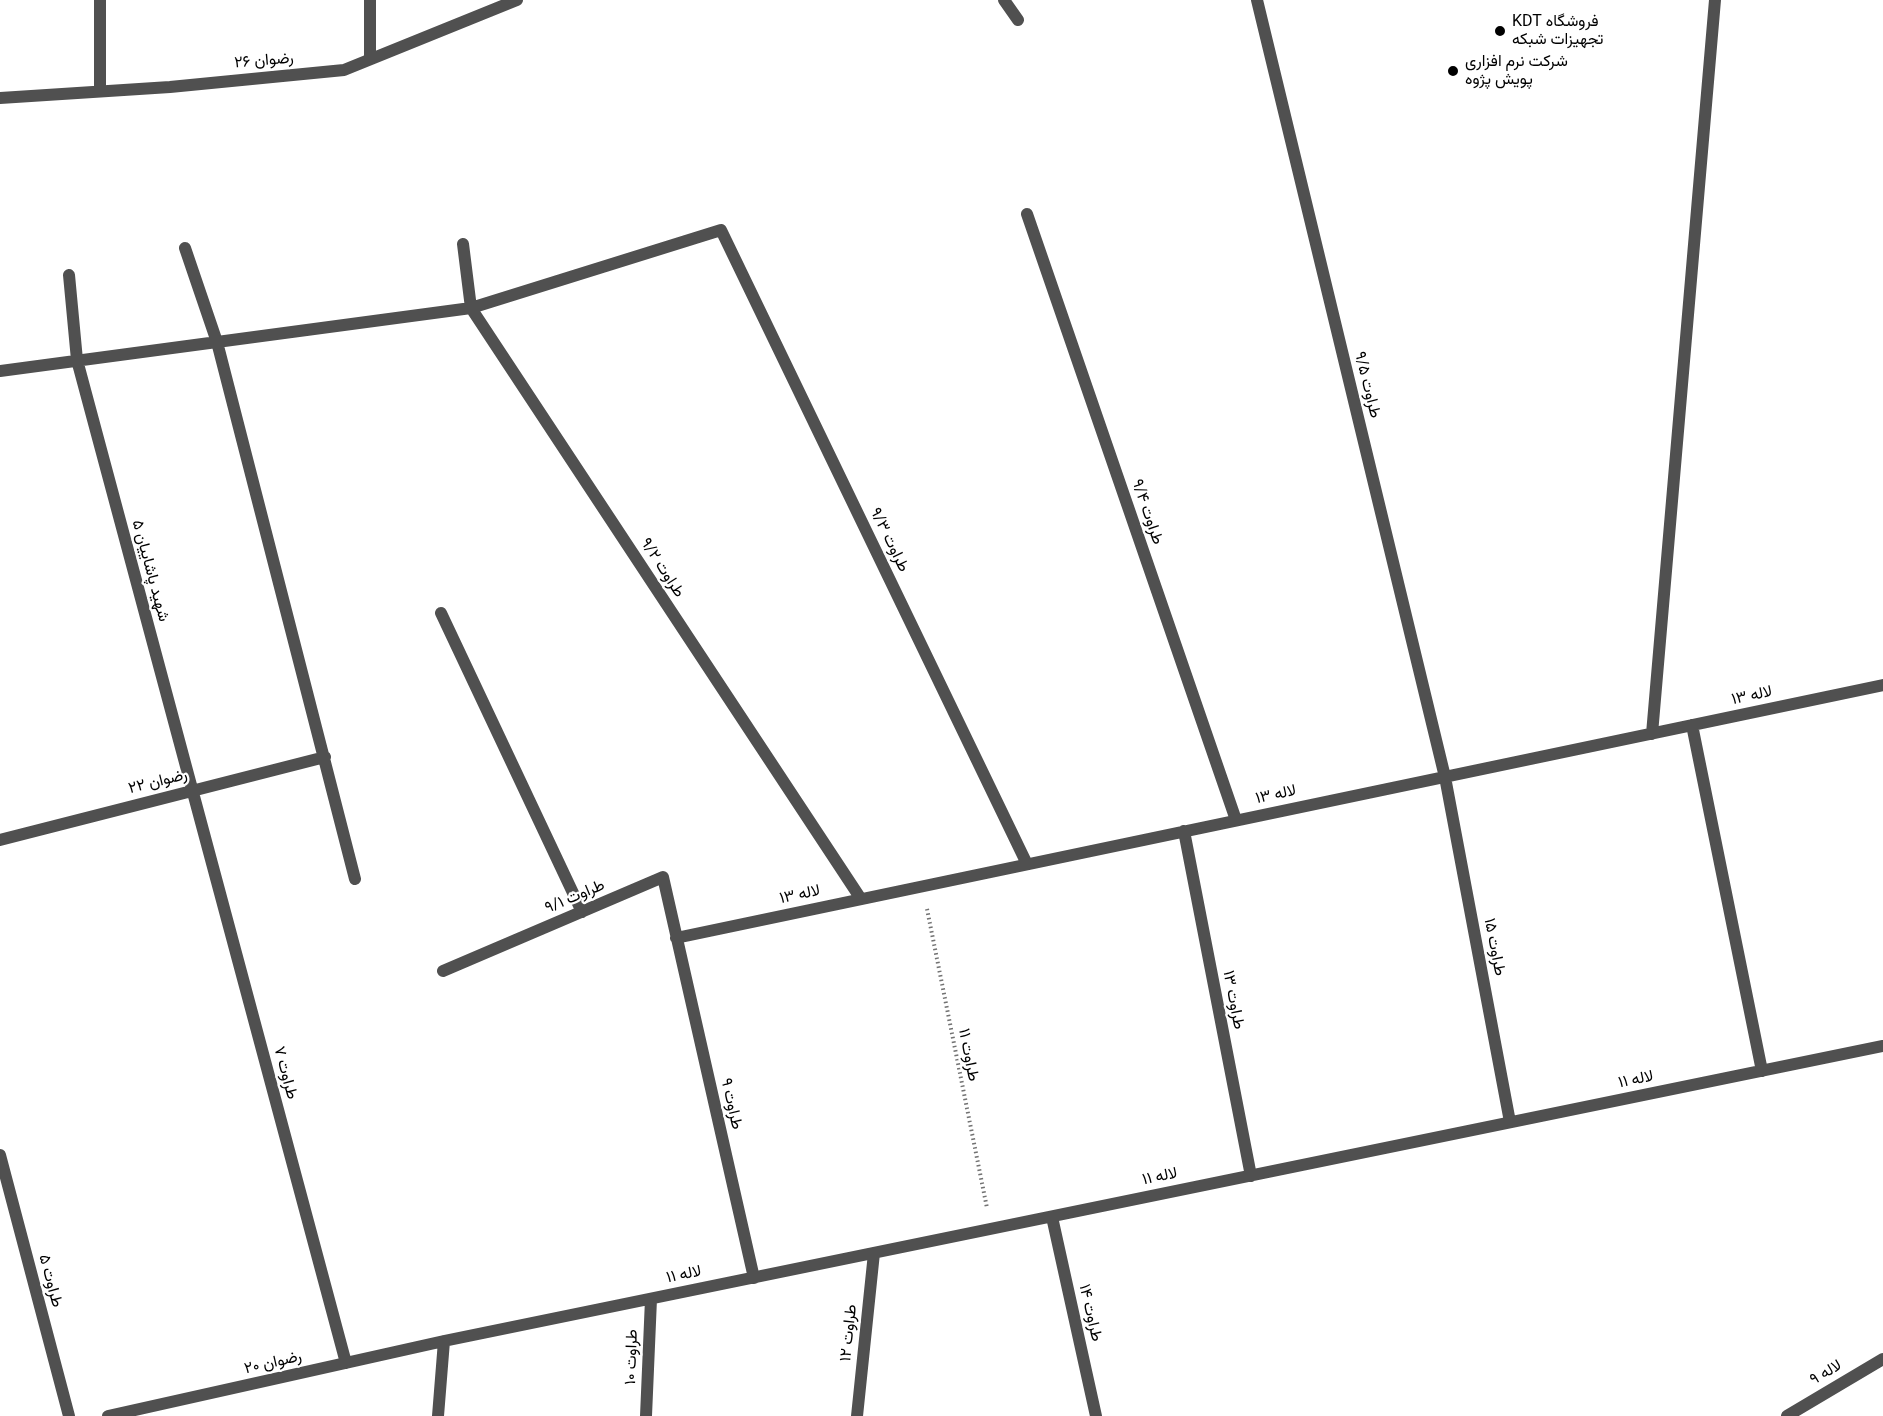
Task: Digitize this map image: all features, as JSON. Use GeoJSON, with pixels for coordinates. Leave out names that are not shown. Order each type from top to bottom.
{"type":"FeatureCollection","features":[{"type":"Feature","properties":{"kind":"street"},"geometry":{"type":"LineString","coordinates":[[100,0],[100,90]]}},
{"type":"Feature","properties":{"kind":"street"},"geometry":{"type":"LineString","coordinates":[[370,0],[370,59]]}},
{"type":"Feature","properties":{"kind":"street","name":"رضوان ۲۶"},"geometry":{"type":"LineString","coordinates":[[0,98],[344,70],[517,0]]}},
{"type":"Feature","properties":{"kind":"street"},"geometry":{"type":"LineString","coordinates":[[1004,0],[1018,20]]}},
{"type":"Feature","properties":{"kind":"street","name":"طراوت ۹/۵"},"geometry":{"type":"LineString","coordinates":[[1257,0],[1445,777]]}},
{"type":"Feature","properties":{"kind":"street"},"geometry":{"type":"LineString","coordinates":[[1652,734],[1715,0]]}},
{"type":"Feature","properties":{"kind":"street","name":"طراوت ۹/۴"},"geometry":{"type":"LineString","coordinates":[[1028,214],[1236,820]]}},
{"type":"Feature","properties":{"kind":"street","name":"طراوت ۹/۳"},"geometry":{"type":"LineString","coordinates":[[471,308],[721,230],[1027,864]]}},
{"type":"Feature","properties":{"kind":"street","name":"طراوت ۹/۲"},"geometry":{"type":"LineString","coordinates":[[463,244],[471,308],[861,899]]}},
{"type":"Feature","properties":{"kind":"street"},"geometry":{"type":"LineString","coordinates":[[185,248],[217,342],[355,879]]}},
{"type":"Feature","properties":{"kind":"street","name":"شهید پاشاییان ۵"},"geometry":{"type":"LineString","coordinates":[[69,275],[77,360],[192,791]]}},
{"type":"Feature","properties":{"kind":"street"},"geometry":{"type":"LineString","coordinates":[[0,371],[471,308]]}},
{"type":"Feature","properties":{"kind":"street"},"geometry":{"type":"LineString","coordinates":[[441,613],[582,912]]}},
{"type":"Feature","properties":{"kind":"street","name":"لاله ۱۳"},"geometry":{"type":"LineString","coordinates":[[676,938],[1883,685]]}},
{"type":"Feature","properties":{"kind":"street"},"geometry":{"type":"LineString","coordinates":[[1692,725],[1762,1071]]}},
{"type":"Feature","properties":{"kind":"street","name":"رضوان ۲۲"},"geometry":{"type":"LineString","coordinates":[[0,840],[325,757]]}},
{"type":"Feature","properties":{"kind":"street","name":"طراوت ۱۵"},"geometry":{"type":"LineString","coordinates":[[1445,777],[1510,1122]]}},
{"type":"Feature","properties":{"kind":"street","name":"طراوت ۷"},"geometry":{"type":"LineString","coordinates":[[192,791],[346,1363]]}},
{"type":"Feature","properties":{"kind":"street","name":"طراوت ۱۳"},"geometry":{"type":"LineString","coordinates":[[1184,831],[1251,1176]]}},
{"type":"Feature","properties":{"kind":"street","name":"طراوت ۹/۱"},"geometry":{"type":"LineString","coordinates":[[443,971],[663,877],[676,938]]}},
{"type":"Feature","properties":{"kind":"street","name":"طراوت ۹"},"geometry":{"type":"LineString","coordinates":[[676,938],[753,1278]]}},
{"type":"Feature","properties":{"kind":"street","name":"لاله ۱۱"},"geometry":{"type":"LineString","coordinates":[[444,1341],[1883,1046]]}},
{"type":"Feature","properties":{"kind":"street","name":"طراوت ۵"},"geometry":{"type":"LineString","coordinates":[[0,1155],[69,1416]]}},
{"type":"Feature","properties":{"kind":"street","name":"طراوت ۱۴"},"geometry":{"type":"LineString","coordinates":[[1052,1216],[1096,1416]]}},
{"type":"Feature","properties":{"kind":"street","name":"طراوت ۱۲"},"geometry":{"type":"LineString","coordinates":[[857,1416],[874,1253]]}},
{"type":"Feature","properties":{"kind":"street","name":"طراوت ۱۰"},"geometry":{"type":"LineString","coordinates":[[646,1416],[651,1299]]}},
{"type":"Feature","properties":{"kind":"street"},"geometry":{"type":"LineString","coordinates":[[438,1416],[444,1341]]}},
{"type":"Feature","properties":{"kind":"street","name":"رضوان ۲۰"},"geometry":{"type":"LineString","coordinates":[[110,1416],[444,1341]]}},
{"type":"Feature","properties":{"kind":"street","name":"لاله ۹"},"geometry":{"type":"LineString","coordinates":[[1787,1416],[1883,1359]]}},
{"type":"Feature","properties":{"kind":"path","name":"طراوت ۱۱"},"geometry":{"type":"LineString","coordinates":[[922,886],[991,1229]]}},
{"type":"Feature","properties":{"kind":"place","name":"KDT فروشگاه تجهیزات شبکه"},"geometry":{"type":"Point","coordinates":[1500,31]}},
{"type":"Feature","properties":{"kind":"place","name":"شرکت نرم افزاری پویش پژوه"},"geometry":{"type":"Point","coordinates":[1453,71]}}]}
